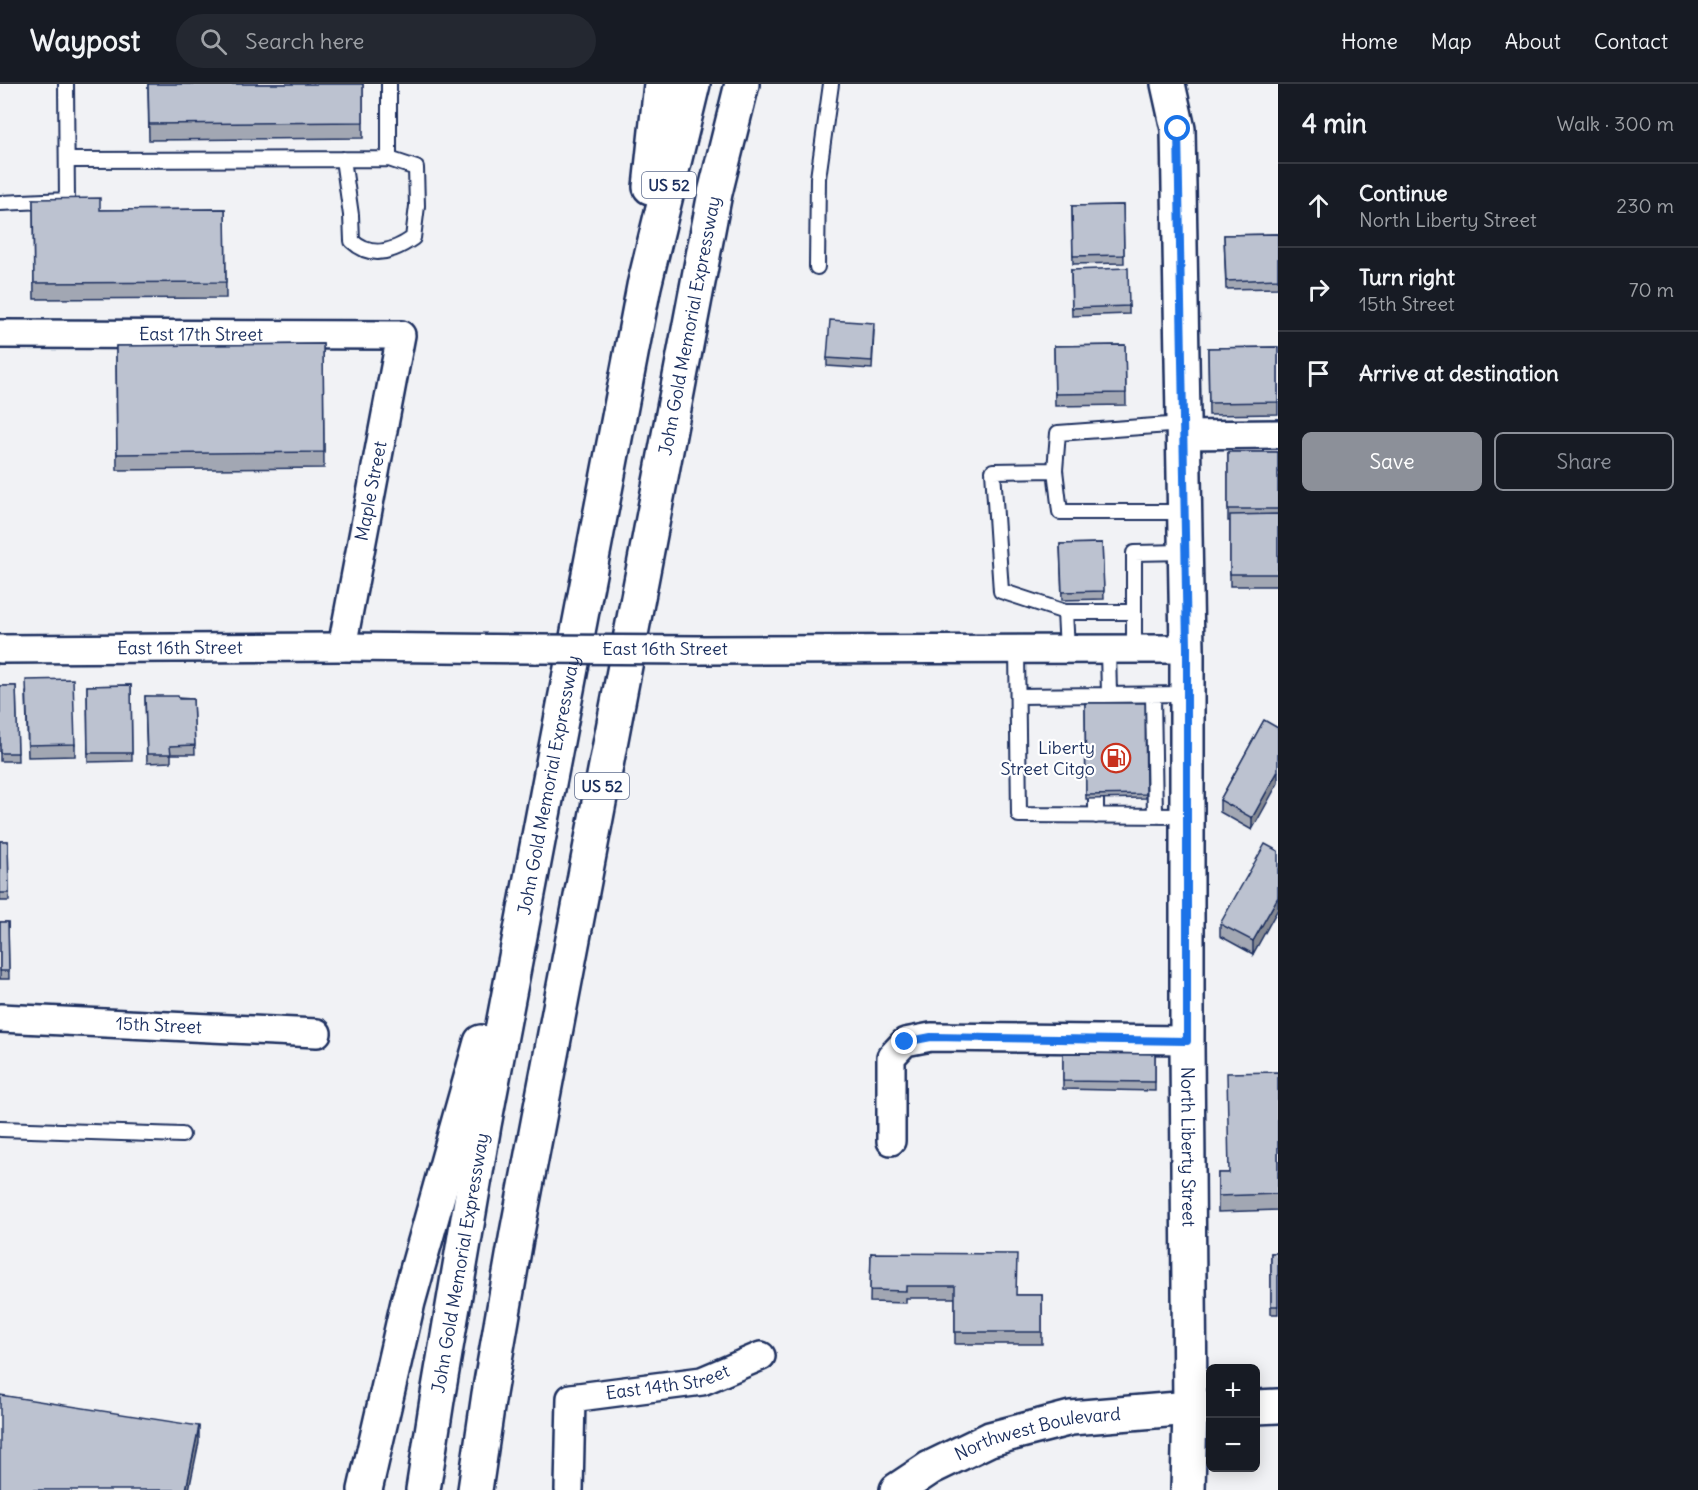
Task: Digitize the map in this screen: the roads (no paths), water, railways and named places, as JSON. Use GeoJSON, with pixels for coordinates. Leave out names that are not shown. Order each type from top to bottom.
{"type":"FeatureCollection","features":[{"type":"Feature","properties":{"kind":"main road"},"geometry":{"type":"LineString","coordinates":[[644,286],[648,209],[661,84]]}},
{"type":"Feature","properties":{"kind":"main road","name":"John Gold Memorial Expressway"},"geometry":{"type":"LineString","coordinates":[[423,1490],[484,1125],[644,286],[693,84]]}},
{"type":"Feature","properties":{"kind":"main road","name":"John Gold Memorial Expressway"},"geometry":{"type":"LineString","coordinates":[[475,1490],[489,1394],[564,982],[716,193],[742,84]]}},
{"type":"Feature","properties":{"kind":"main road","name":"North Liberty Street"},"geometry":{"type":"LineString","coordinates":[[1168,84],[1178,129],[1187,649],[1187,1041],[1200,1408],[1188,1490]]}},
{"type":"Feature","properties":{"kind":"main road"},"geometry":{"type":"LineString","coordinates":[[365,1490],[408,1302],[539,836]]}},
{"type":"Feature","properties":{"kind":"main road"},"geometry":{"type":"LineString","coordinates":[[1260,1407],[1278,1406]]}},
{"type":"Feature","properties":{"kind":"main road","name":"Northwest Boulevard"},"geometry":{"type":"LineString","coordinates":[[897,1490],[930,1468],[990,1439],[1071,1418],[1200,1408]]}},
{"type":"Feature","properties":{"kind":"street","name":"East 17th Street"},"geometry":{"type":"LineString","coordinates":[[0,334],[401,335]]}},
{"type":"Feature","properties":{"kind":"street","name":"Maple Street"},"geometry":{"type":"LineString","coordinates":[[342,647],[401,335]]}},
{"type":"Feature","properties":{"kind":"street"},"geometry":{"type":"LineString","coordinates":[[1183,430],[1278,434]]}},
{"type":"Feature","properties":{"kind":"street","name":"East 16th Street"},"geometry":{"type":"LineString","coordinates":[[0,649],[342,647],[699,650],[1187,649]]}},
{"type":"Feature","properties":{"kind":"street","name":"15th Street"},"geometry":{"type":"LineString","coordinates":[[0,1018],[317,1033]]}},
{"type":"Feature","properties":{"kind":"street"},"geometry":{"type":"LineString","coordinates":[[891,1141],[891,1057],[905,1042],[931,1037],[1187,1041]]}},
{"type":"Feature","properties":{"kind":"street","name":"East 14th Street"},"geometry":{"type":"LineString","coordinates":[[569,1490],[571,1398],[702,1381],[761,1356]]}},
{"type":"Feature","properties":{"kind":"lane"},"geometry":{"type":"LineString","coordinates":[[0,203],[67,200],[66,84]]}},
{"type":"Feature","properties":{"kind":"lane"},"geometry":{"type":"LineString","coordinates":[[388,84],[389,159]]}},
{"type":"Feature","properties":{"kind":"lane"},"geometry":{"type":"LineString","coordinates":[[817,267],[818,178],[831,84]]}},
{"type":"Feature","properties":{"kind":"lane"},"geometry":{"type":"LineString","coordinates":[[67,160],[343,159],[389,159],[416,168],[417,206],[412,238],[401,246],[384,252],[361,249],[352,241],[351,215],[343,159]]}},
{"type":"Feature","properties":{"kind":"lane"},"geometry":{"type":"LineString","coordinates":[[1183,430],[1058,433],[1055,470],[1060,512],[1184,512]]}},
{"type":"Feature","properties":{"kind":"lane"},"geometry":{"type":"LineString","coordinates":[[1055,470],[993,471],[1001,591],[1065,612],[1133,612]]}},
{"type":"Feature","properties":{"kind":"lane"},"geometry":{"type":"LineString","coordinates":[[1099,699],[1121,649],[1133,612],[1134,553],[1185,552]]}},
{"type":"Feature","properties":{"kind":"lane"},"geometry":{"type":"LineString","coordinates":[[1065,612],[1067,649]]}},
{"type":"Feature","properties":{"kind":"lane"},"geometry":{"type":"LineString","coordinates":[[1017,649],[1020,815],[1187,816]]}},
{"type":"Feature","properties":{"kind":"lane"},"geometry":{"type":"LineString","coordinates":[[1018,696],[1099,699],[1187,694]]}},
{"type":"Feature","properties":{"kind":"lane"},"geometry":{"type":"LineString","coordinates":[[1153,695],[1150,777],[1155,816]]}},
{"type":"Feature","properties":{"kind":"lane"},"geometry":{"type":"LineString","coordinates":[[1096,800],[1096,816]]}},
{"type":"Feature","properties":{"kind":"lane"},"geometry":{"type":"LineString","coordinates":[[0,1129],[182,1135]]}},
{"type":"Feature","properties":{"kind":"place","name":"Liberty Street Citgo"},"geometry":{"type":"Point","coordinates":[1116,758]}}]}
